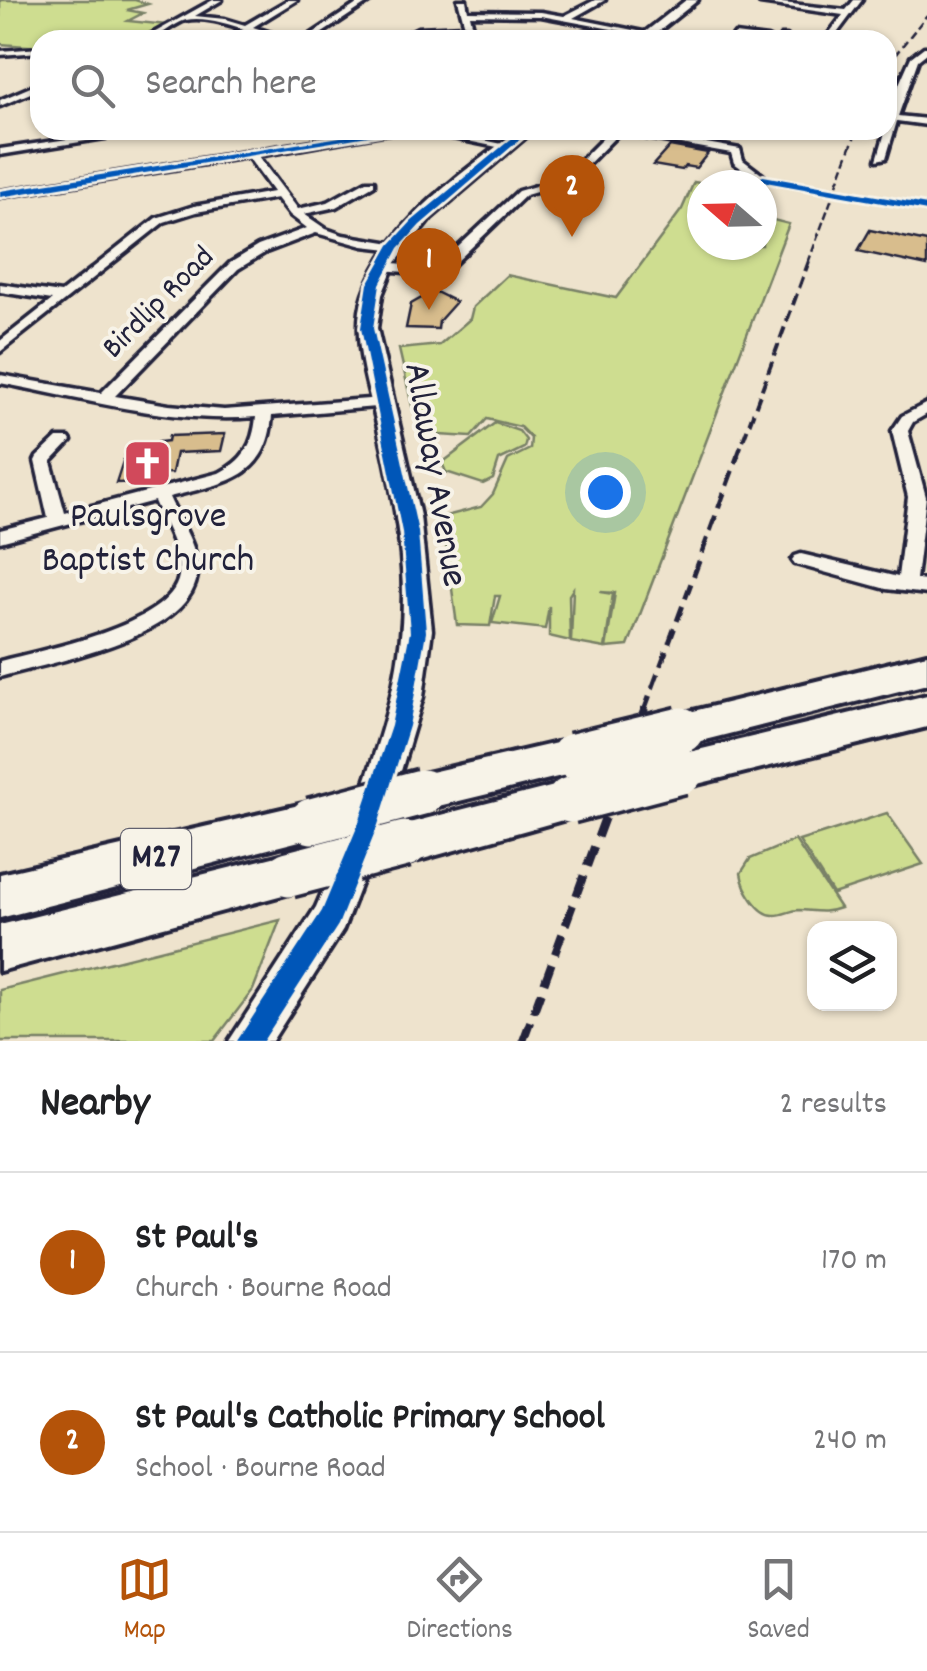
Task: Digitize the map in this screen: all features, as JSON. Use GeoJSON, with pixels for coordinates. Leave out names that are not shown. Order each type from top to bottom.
{"type":"FeatureCollection","features":[{"type":"Feature","properties":{"kind":"highway","name":"M27"},"geometry":{"type":"LineString","coordinates":[[0,948],[570,800],[681,750],[927,669]]}},
{"type":"Feature","properties":{"kind":"highway","name":"M27"},"geometry":{"type":"LineString","coordinates":[[0,896],[574,756],[681,750],[927,710]]}},
{"type":"Feature","properties":{"kind":"street"},"geometry":{"type":"LineString","coordinates":[[163,30],[218,0]]}},
{"type":"Feature","properties":{"kind":"street"},"geometry":{"type":"LineString","coordinates":[[244,30],[293,0]]}},
{"type":"Feature","properties":{"kind":"street"},"geometry":{"type":"LineString","coordinates":[[322,30],[368,0]]}},
{"type":"Feature","properties":{"kind":"street"},"geometry":{"type":"LineString","coordinates":[[421,30],[469,28],[462,0]]}},
{"type":"Feature","properties":{"kind":"street"},"geometry":{"type":"LineString","coordinates":[[566,18],[601,0]]}},
{"type":"Feature","properties":{"kind":"street"},"geometry":{"type":"LineString","coordinates":[[654,30],[693,0]]}},
{"type":"Feature","properties":{"kind":"street"},"geometry":{"type":"LineString","coordinates":[[836,30],[858,0]]}},
{"type":"Feature","properties":{"kind":"street"},"geometry":{"type":"LineString","coordinates":[[764,2],[849,13]]}},
{"type":"Feature","properties":{"kind":"street"},"geometry":{"type":"LineString","coordinates":[[467,13],[525,12],[616,30]]}},
{"type":"Feature","properties":{"kind":"street"},"geometry":{"type":"LineString","coordinates":[[187,17],[256,30]]}},
{"type":"Feature","properties":{"kind":"street"},"geometry":{"type":"LineString","coordinates":[[897,104],[913,61],[927,49]]}},
{"type":"Feature","properties":{"kind":"street"},"geometry":{"type":"LineString","coordinates":[[0,54],[30,51]]}},
{"type":"Feature","properties":{"kind":"street"},"geometry":{"type":"LineString","coordinates":[[22,61],[30,62]]}},
{"type":"Feature","properties":{"kind":"street"},"geometry":{"type":"LineString","coordinates":[[0,103],[30,90]]}},
{"type":"Feature","properties":{"kind":"street"},"geometry":{"type":"LineString","coordinates":[[897,119],[927,122]]}},
{"type":"Feature","properties":{"kind":"street"},"geometry":{"type":"LineString","coordinates":[[0,152],[64,140]]}},
{"type":"Feature","properties":{"kind":"street"},"geometry":{"type":"LineString","coordinates":[[0,194],[342,140]]}},
{"type":"Feature","properties":{"kind":"street"},"geometry":{"type":"LineString","coordinates":[[474,140],[507,146]]}},
{"type":"Feature","properties":{"kind":"street","name":"Allaway Avenue"},"geometry":{"type":"LineString","coordinates":[[249,1041],[330,918],[368,825],[400,726],[418,632],[410,532],[367,328],[374,284],[394,246],[416,222],[514,140]]}},
{"type":"Feature","properties":{"kind":"street"},"geometry":{"type":"LineString","coordinates":[[383,266],[426,270],[447,264],[522,194],[567,180],[607,140]]}},
{"type":"Feature","properties":{"kind":"street"},"geometry":{"type":"LineString","coordinates":[[674,140],[736,151],[738,162],[750,170]]}},
{"type":"Feature","properties":{"kind":"street"},"geometry":{"type":"LineString","coordinates":[[881,158],[886,140]]}},
{"type":"Feature","properties":{"kind":"street"},"geometry":{"type":"LineString","coordinates":[[251,154],[294,213],[313,230],[346,240],[394,246]]}},
{"type":"Feature","properties":{"kind":"street"},"geometry":{"type":"LineString","coordinates":[[294,213],[344,200],[370,184]]}},
{"type":"Feature","properties":{"kind":"street"},"geometry":{"type":"LineString","coordinates":[[0,348],[160,220],[194,209],[280,194]]}},
{"type":"Feature","properties":{"kind":"street","name":"Birdlip Road"},"geometry":{"type":"LineString","coordinates":[[104,398],[234,266],[262,249],[313,230]]}},
{"type":"Feature","properties":{"kind":"street"},"geometry":{"type":"LineString","coordinates":[[0,288],[61,298]]}},
{"type":"Feature","properties":{"kind":"street"},"geometry":{"type":"LineString","coordinates":[[0,379],[169,410],[264,415],[382,402]]}},
{"type":"Feature","properties":{"kind":"street"},"geometry":{"type":"LineString","coordinates":[[906,584],[917,497],[900,431],[908,419],[927,408]]}},
{"type":"Feature","properties":{"kind":"street"},"geometry":{"type":"LineString","coordinates":[[0,536],[160,495],[240,469],[262,447],[264,415]]}},
{"type":"Feature","properties":{"kind":"street"},"geometry":{"type":"LineString","coordinates":[[58,521],[43,461],[63,440]]}},
{"type":"Feature","properties":{"kind":"street"},"geometry":{"type":"LineString","coordinates":[[0,669],[141,626],[166,612],[184,595],[188,574],[160,495]]}},
{"type":"Feature","properties":{"kind":"street"},"geometry":{"type":"LineString","coordinates":[[801,560],[927,587]]}},
{"type":"Feature","properties":{"kind":"green space"},"geometry":{"type":"Polygon","coordinates":[[[0,0],[135,0],[148,4],[127,10],[143,13],[128,21],[178,26],[171,30],[30,30],[30,46],[0,44],[0,0]]]}},
{"type":"Feature","properties":{"kind":"green space"},"geometry":{"type":"Polygon","coordinates":[[[687,198],[687,260],[775,260],[628,646],[606,648],[615,593],[600,592],[613,594],[605,648],[571,642],[573,589],[569,595],[570,641],[549,636],[549,606],[545,629],[492,623],[500,596],[495,596],[490,626],[457,625],[442,517],[481,507],[493,494],[508,460],[530,449],[531,438],[520,427],[487,419],[471,437],[423,434],[413,410],[399,349],[440,345],[470,319],[473,307],[507,275],[616,298],[687,198]]]}},
{"type":"Feature","properties":{"kind":"green space"},"geometry":{"type":"Polygon","coordinates":[[[777,221],[789,224],[777,255],[777,221]]]}},
{"type":"Feature","properties":{"kind":"green space"},"geometry":{"type":"Polygon","coordinates":[[[495,423],[519,431],[526,440],[524,448],[499,460],[493,479],[483,484],[446,472],[442,463],[495,423]]]}},
{"type":"Feature","properties":{"kind":"green space"},"geometry":{"type":"Polygon","coordinates":[[[887,813],[923,864],[833,894],[799,841],[887,813]]]}},
{"type":"Feature","properties":{"kind":"green space"},"geometry":{"type":"Polygon","coordinates":[[[795,840],[840,908],[775,915],[763,911],[752,900],[741,873],[750,859],[795,840]]]}},
{"type":"Feature","properties":{"kind":"green space"},"geometry":{"type":"Polygon","coordinates":[[[280,920],[253,990],[214,1041],[0,1041],[0,990],[280,920]]]}},
{"type":"Feature","properties":{"kind":"building"},"geometry":{"type":"Polygon","coordinates":[[[670,146],[708,153],[696,168],[653,165],[670,146]]]}},
{"type":"Feature","properties":{"kind":"building"},"geometry":{"type":"Polygon","coordinates":[[[870,230],[927,242],[927,266],[858,251],[870,230]]]}},
{"type":"Feature","properties":{"kind":"building"},"geometry":{"type":"Polygon","coordinates":[[[434,291],[456,302],[439,321],[438,329],[406,328],[411,304],[434,291]]]}},
{"type":"Feature","properties":{"kind":"building","name":"Paulsgrove Baptist Church"},"geometry":{"type":"Polygon","coordinates":[[[225,434],[221,451],[176,453],[172,473],[146,474],[144,482],[116,483],[128,446],[168,441],[169,436],[225,434]]]}},
{"type":"Feature","properties":{"kind":"railway"},"geometry":{"type":"LineString","coordinates":[[897,52],[927,15]]}},
{"type":"Feature","properties":{"kind":"railway"},"geometry":{"type":"LineString","coordinates":[[808,263],[853,140]]}},
{"type":"Feature","properties":{"kind":"railway"},"geometry":{"type":"LineString","coordinates":[[737,457],[809,261]]}},
{"type":"Feature","properties":{"kind":"railway"},"geometry":{"type":"LineString","coordinates":[[644,711],[738,455]]}},
{"type":"Feature","properties":{"kind":"railway"},"geometry":{"type":"LineString","coordinates":[[523,1041],[645,708]]}},
{"type":"Feature","properties":{"kind":"cycle path"},"geometry":{"type":"LineString","coordinates":[[0,194],[338,140]]}},
{"type":"Feature","properties":{"kind":"cycle path"},"geometry":{"type":"LineString","coordinates":[[249,1041],[330,918],[368,825],[400,726],[418,632],[410,532],[367,328],[374,284],[394,247],[416,223],[515,140]]}},
{"type":"Feature","properties":{"kind":"cycle path"},"geometry":{"type":"LineString","coordinates":[[777,181],[927,208]]}},
{"type":"Feature","properties":{"kind":"place","name":"St Paul's Catholic Primary School"},"geometry":{"type":"Point","coordinates":[572,237]}},
{"type":"Feature","properties":{"kind":"place","name":"St Paul's"},"geometry":{"type":"Point","coordinates":[429,310]}},
{"type":"Feature","properties":{"kind":"place","name":"Paulsgrove Baptist Church"},"geometry":{"type":"Point","coordinates":[148,464]}}]}
